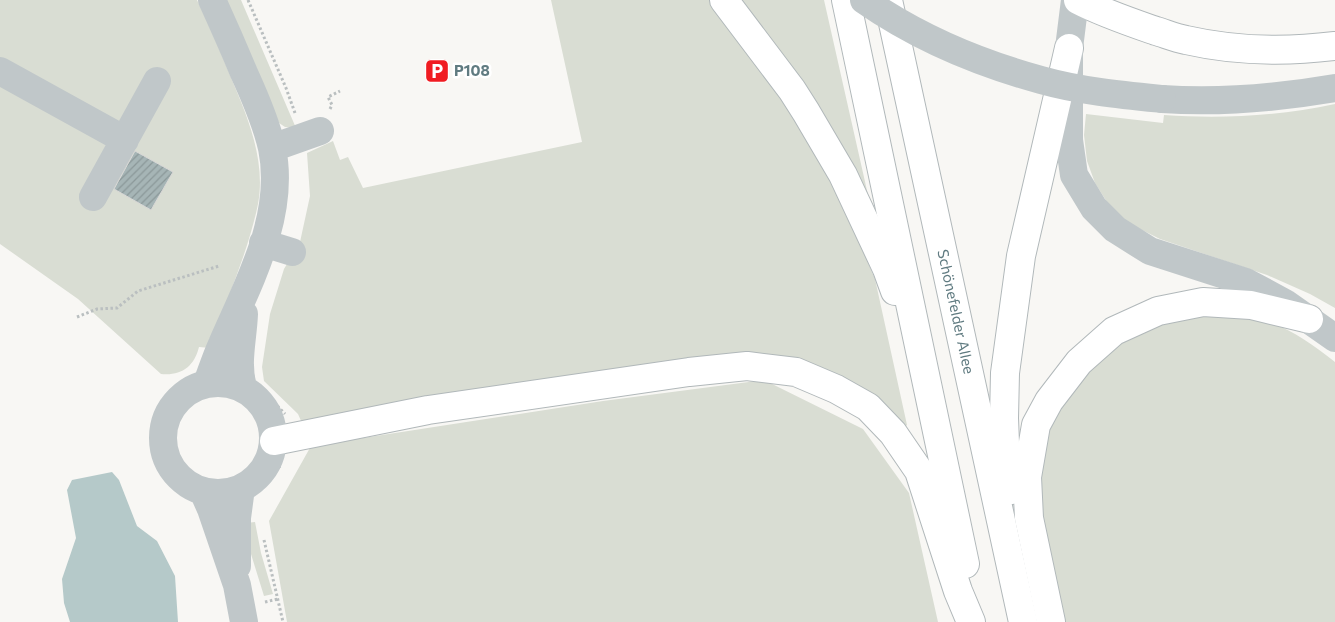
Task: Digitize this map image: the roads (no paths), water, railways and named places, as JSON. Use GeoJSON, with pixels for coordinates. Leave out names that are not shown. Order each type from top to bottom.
{"type":"FeatureCollection","features":[{"type":"Feature","properties":{"kind":"highway"},"geometry":{"type":"LineString","coordinates":[[724,0],[792,90],[843,175],[887,269],[926,379]]}},
{"type":"Feature","properties":{"kind":"highway"},"geometry":{"type":"LineString","coordinates":[[846,0],[977,622]]}},
{"type":"Feature","properties":{"kind":"highway","name":"Schönefelder Allee"},"geometry":{"type":"LineString","coordinates":[[888,0],[1023,622]]}},
{"type":"Feature","properties":{"kind":"highway"},"geometry":{"type":"LineString","coordinates":[[1076,0],[1138,25],[1185,40],[1246,48],[1283,50],[1335,46]]}},
{"type":"Feature","properties":{"kind":"highway"},"geometry":{"type":"LineString","coordinates":[[1030,622],[1032,603],[1006,468],[1005,373],[1021,256],[1070,48]]}},
{"type":"Feature","properties":{"kind":"highway"},"geometry":{"type":"LineString","coordinates":[[1051,622],[1029,518],[1027,477],[1036,425],[1048,402],[1079,362],[1114,331],[1158,311],[1203,302],[1251,305],[1309,319]]}},
{"type":"Feature","properties":{"kind":"highway"},"geometry":{"type":"LineString","coordinates":[[284,439],[428,410],[689,372],[747,366],[796,372],[836,389],[868,407],[893,433],[919,471],[958,591],[971,622]]}},
{"type":"Feature","properties":{"kind":"street"},"geometry":{"type":"LineString","coordinates":[[207,383],[221,345],[244,295],[263,243],[274,200],[275,174],[272,148],[258,105],[212,0]]}},
{"type":"Feature","properties":{"kind":"street"},"geometry":{"type":"LineString","coordinates":[[864,0],[923,36],[982,61],[1042,80],[1112,94],[1198,101],[1236,100],[1295,95],[1335,88]]}},
{"type":"Feature","properties":{"kind":"street"},"geometry":{"type":"LineString","coordinates":[[1076,0],[1070,48],[1069,140],[1074,175],[1094,208],[1115,229],[1150,251],[1246,282],[1285,303],[1335,338]]}},
{"type":"Feature","properties":{"kind":"street"},"geometry":{"type":"LineString","coordinates":[[0,71],[125,140]]}},
{"type":"Feature","properties":{"kind":"street"},"geometry":{"type":"LineString","coordinates":[[93,197],[157,81]]}},
{"type":"Feature","properties":{"kind":"street"},"geometry":{"type":"LineString","coordinates":[[272,148],[312,134]]}},
{"type":"Feature","properties":{"kind":"street"},"geometry":{"type":"LineString","coordinates":[[263,243],[292,252]]}},
{"type":"Feature","properties":{"kind":"street"},"geometry":{"type":"LineString","coordinates":[[237,585],[237,518],[256,479],[284,439],[272,423],[268,412],[253,390],[240,375],[244,295]]}},
{"type":"Feature","properties":{"kind":"street"},"geometry":{"type":"LineString","coordinates":[[252,489],[222,493],[203,491],[186,482],[176,474],[167,457],[163,439],[164,426],[168,414],[184,394],[195,387],[207,383],[232,384],[253,390]]}},
{"type":"Feature","properties":{"kind":"street"},"geometry":{"type":"LineString","coordinates":[[203,491],[237,585],[244,622]]}},
{"type":"Feature","properties":{"kind":"place","name":"P108"},"geometry":{"type":"Point","coordinates":[437,71]}}]}
